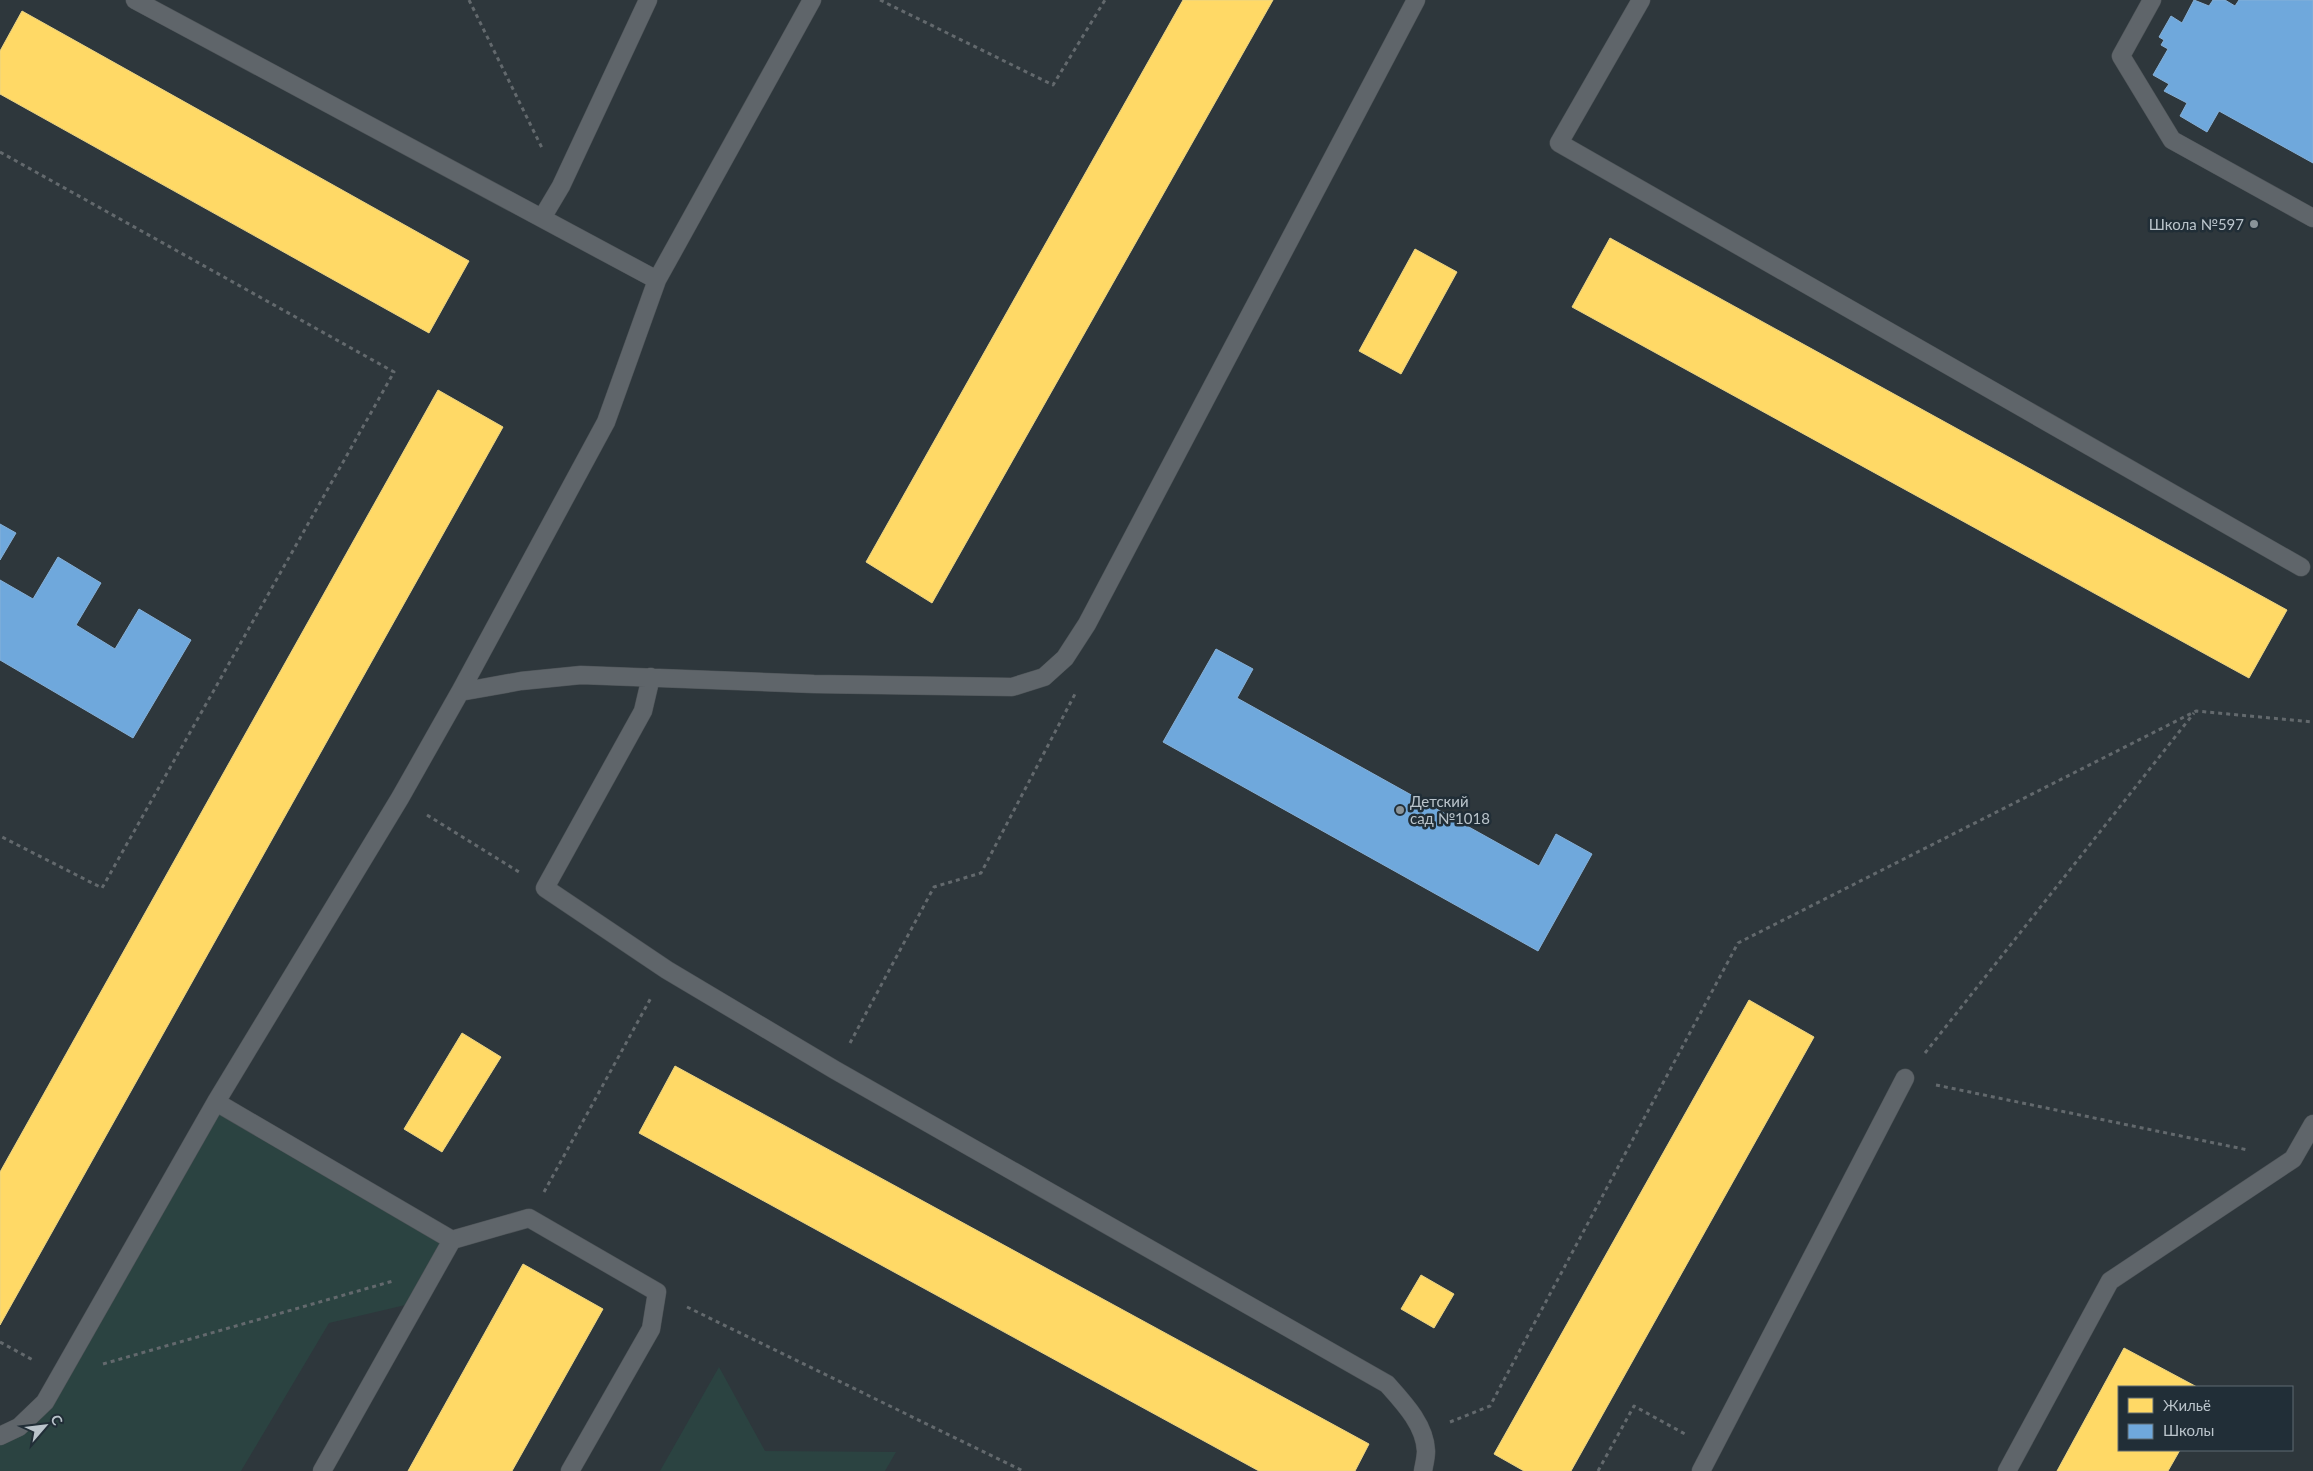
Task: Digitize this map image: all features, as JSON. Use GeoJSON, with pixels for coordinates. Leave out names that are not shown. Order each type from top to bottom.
{"type":"FeatureCollection","features":[{"type":"Feature","properties":{"kind":"lane"},"geometry":{"type":"LineString","coordinates":[[135,0],[657,280]]}},
{"type":"Feature","properties":{"kind":"lane"},"geometry":{"type":"LineString","coordinates":[[542,218],[561,186],[648,0]]}},
{"type":"Feature","properties":{"kind":"lane"},"geometry":{"type":"LineString","coordinates":[[0,1436],[19,1427],[45,1402],[216,1102],[400,798],[460,692],[606,422],[657,280],[812,0]]}},
{"type":"Feature","properties":{"kind":"lane"},"geometry":{"type":"LineString","coordinates":[[460,692],[521,681],[581,675],[980,688],[1012,687],[1044,678],[1065,658],[1087,624],[1416,0]]}},
{"type":"Feature","properties":{"kind":"lane"},"geometry":{"type":"LineString","coordinates":[[1641,0],[1559,143],[2301,567]]}},
{"type":"Feature","properties":{"kind":"lane"},"geometry":{"type":"LineString","coordinates":[[2152,0],[2121,56],[2172,140],[2313,218]]}},
{"type":"Feature","properties":{"kind":"lane"},"geometry":{"type":"LineString","coordinates":[[651,677],[643,711],[545,888],[667,970],[836,1070],[1387,1384],[1409,1408],[1422,1433],[1426,1451],[1423,1471]]}},
{"type":"Feature","properties":{"kind":"lane"},"geometry":{"type":"LineString","coordinates":[[1701,1471],[1905,1078]]}},
{"type":"Feature","properties":{"kind":"lane"},"geometry":{"type":"LineString","coordinates":[[216,1102],[452,1240]]}},
{"type":"Feature","properties":{"kind":"lane"},"geometry":{"type":"LineString","coordinates":[[2007,1471],[2110,1281],[2294,1159],[2313,1124]]}},
{"type":"Feature","properties":{"kind":"lane"},"geometry":{"type":"LineString","coordinates":[[322,1471],[452,1240],[529,1218],[657,1292],[651,1329],[570,1471]]}},
{"type":"Feature","properties":{"kind":"path"},"geometry":{"type":"LineString","coordinates":[[469,0],[561,186]]}},
{"type":"Feature","properties":{"kind":"path"},"geometry":{"type":"LineString","coordinates":[[880,0],[1053,85],[1105,0]]}},
{"type":"Feature","properties":{"kind":"path"},"geometry":{"type":"LineString","coordinates":[[0,152],[394,372],[102,888],[0,836]]}},
{"type":"Feature","properties":{"kind":"path"},"geometry":{"type":"LineString","coordinates":[[1422,1433],[1490,1406],[1738,943],[2196,711],[2313,722]]}},
{"type":"Feature","properties":{"kind":"path"},"geometry":{"type":"LineString","coordinates":[[2196,711],[1905,1078],[2294,1159]]}},
{"type":"Feature","properties":{"kind":"path"},"geometry":{"type":"LineString","coordinates":[[400,798],[545,888]]}},
{"type":"Feature","properties":{"kind":"path"},"geometry":{"type":"LineString","coordinates":[[529,1218],[667,970]]}},
{"type":"Feature","properties":{"kind":"path"},"geometry":{"type":"LineString","coordinates":[[61,1376],[437,1268]]}},
{"type":"Feature","properties":{"kind":"path"},"geometry":{"type":"LineString","coordinates":[[657,1292],[1023,1471]]}},
{"type":"Feature","properties":{"kind":"path"},"geometry":{"type":"LineString","coordinates":[[1598,1471],[1634,1406],[1712,1449]]}},
{"type":"Feature","properties":{"kind":"green space"},"geometry":{"type":"Polygon","coordinates":[[[216,1102],[452,1240],[418,1302],[329,1323],[241,1471],[0,1471],[0,1436],[45,1402],[216,1102]]]}},
{"type":"Feature","properties":{"kind":"green space"},"geometry":{"type":"Polygon","coordinates":[[[719,1367],[765,1451],[896,1452],[885,1471],[660,1471],[719,1367]]]}},
{"type":"Feature","properties":{"kind":"building: Жильё"},"geometry":{"type":"Polygon","coordinates":[[[1183,0],[1273,0],[932,603],[866,562],[1183,0]]]}},
{"type":"Feature","properties":{"kind":"building: Жильё"},"geometry":{"type":"Polygon","coordinates":[[[22,11],[469,261],[429,333],[0,94],[0,51],[22,11]]]}},
{"type":"Feature","properties":{"kind":"building: Жильё"},"geometry":{"type":"Polygon","coordinates":[[[1610,238],[2287,610],[2249,678],[1572,307],[1610,238]]]}},
{"type":"Feature","properties":{"kind":"building: Жильё"},"geometry":{"type":"Polygon","coordinates":[[[1415,249],[1457,272],[1401,374],[1359,351],[1415,249]]]}},
{"type":"Feature","properties":{"kind":"building: Жильё"},"geometry":{"type":"Polygon","coordinates":[[[438,390],[503,427],[0,1325],[0,1172],[438,390]]]}},
{"type":"Feature","properties":{"kind":"building: Жильё"},"geometry":{"type":"Polygon","coordinates":[[[1749,1000],[1814,1037],[1571,1471],[1524,1471],[1494,1454],[1749,1000]]]}},
{"type":"Feature","properties":{"kind":"building: Жильё"},"geometry":{"type":"Polygon","coordinates":[[[462,1033],[501,1057],[442,1152],[404,1129],[462,1033]]]}},
{"type":"Feature","properties":{"kind":"building: Жильё"},"geometry":{"type":"Polygon","coordinates":[[[675,1066],[1369,1444],[1355,1471],[1259,1471],[639,1133],[675,1066]]]}},
{"type":"Feature","properties":{"kind":"building: Жильё"},"geometry":{"type":"Polygon","coordinates":[[[523,1264],[603,1309],[512,1471],[408,1471],[523,1264]]]}},
{"type":"Feature","properties":{"kind":"building: Жильё"},"geometry":{"type":"Polygon","coordinates":[[[1421,1275],[1454,1294],[1434,1328],[1401,1309],[1421,1275]]]}},
{"type":"Feature","properties":{"kind":"building: Жильё"},"geometry":{"type":"Polygon","coordinates":[[[2124,1348],[2195,1386],[2118,1386],[2118,1451],[2179,1451],[2168,1471],[2057,1471],[2124,1348]]]}},
{"type":"Feature","properties":{"kind":"building: Школы"},"geometry":{"type":"Polygon","coordinates":[[[2194,0],[2209,6],[2213,0],[2225,0],[2235,6],[2239,0],[2313,0],[2313,163],[2219,111],[2207,132],[2180,116],[2187,103],[2164,91],[2169,84],[2153,75],[2168,49],[2161,45],[2164,40],[2159,37],[2171,16],[2182,23],[2194,0]]]}},
{"type":"Feature","properties":{"kind":"building: Школы"},"geometry":{"type":"Polygon","coordinates":[[[0,524],[16,533],[0,560],[0,524]]]}},
{"type":"Feature","properties":{"kind":"building: Школы"},"geometry":{"type":"Polygon","coordinates":[[[58,557],[101,583],[76,625],[115,649],[139,609],[191,640],[133,738],[0,660],[0,580],[33,599],[58,557]]]}},
{"type":"Feature","properties":{"kind":"building: Школы"},"geometry":{"type":"Polygon","coordinates":[[[1216,649],[1253,669],[1237,698],[1539,866],[1556,834],[1592,854],[1538,951],[1163,742],[1216,649]]]}},
{"type":"Feature","properties":{"kind":"place","name":"Школа №597"},"geometry":{"type":"Point","coordinates":[2254,224]}},
{"type":"Feature","properties":{"kind":"place","name":"Детский сад №1018"},"geometry":{"type":"Point","coordinates":[1400,810]}}]}
